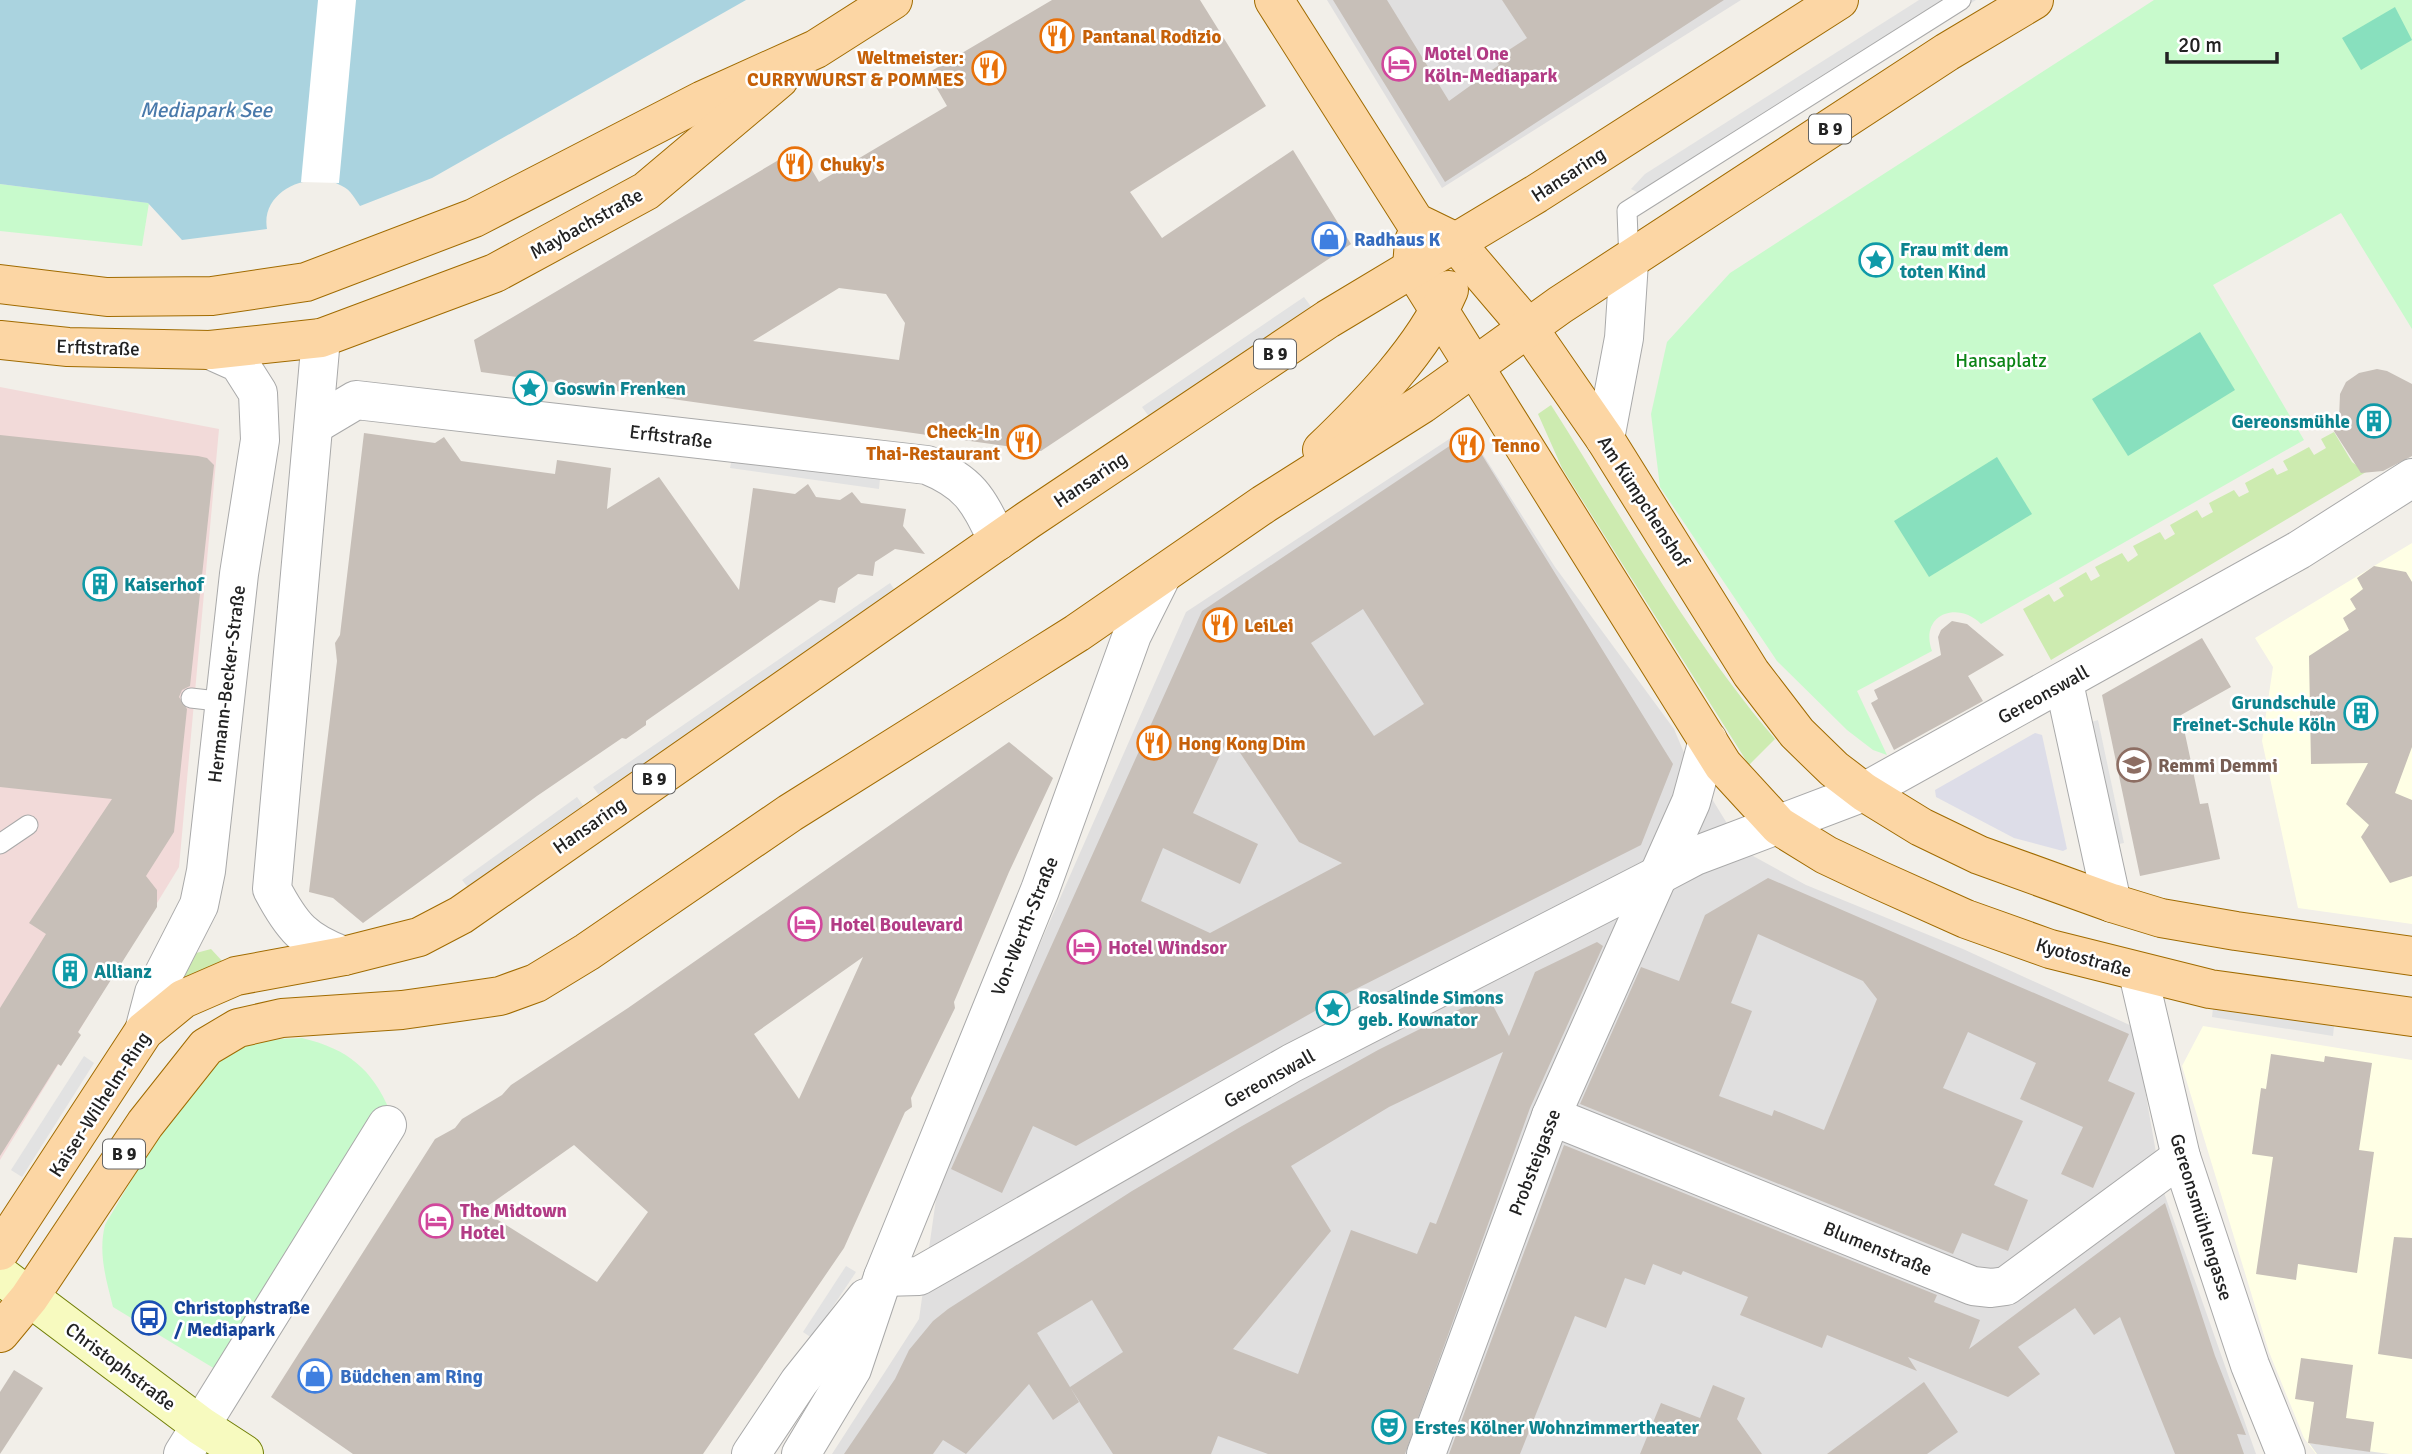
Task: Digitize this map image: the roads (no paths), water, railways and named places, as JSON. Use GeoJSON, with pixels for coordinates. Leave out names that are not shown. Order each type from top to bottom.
{"type":"FeatureCollection","features":[{"type":"Feature","properties":{"kind":"main road","name":"Maybachstraße"},"geometry":{"type":"LineString","coordinates":[[321,338],[495,273],[646,191],[816,49],[893,0]]}},
{"type":"Feature","properties":{"kind":"main road"},"geometry":{"type":"LineString","coordinates":[[1273,0],[1415,222],[1412,267],[1707,740],[1741,786],[1779,826]]}},
{"type":"Feature","properties":{"kind":"main road","name":"Hansaring"},"geometry":{"type":"LineString","coordinates":[[344,956],[419,937],[461,915],[998,541],[1328,319],[1412,267],[1468,241],[1839,0]]}},
{"type":"Feature","properties":{"kind":"main road","name":"B 9"},"geometry":{"type":"LineString","coordinates":[[0,1333],[15,1286],[206,1048],[238,1028],[282,1018],[402,1010],[500,996],[536,983],[587,952],[790,813],[1077,633],[1264,504],[1476,367],[1629,262],[1948,52],[2034,0]]}},
{"type":"Feature","properties":{"kind":"main road","name":"Maybachstraße"},"geometry":{"type":"LineString","coordinates":[[0,284],[107,297],[212,296],[306,282],[474,218],[703,100],[816,49]]}},
{"type":"Feature","properties":{"kind":"main road","name":"Am Kümpchenshof"},"geometry":{"type":"LineString","coordinates":[[1415,222],[1468,241],[1605,439],[1751,673],[1797,733],[1834,769],[1864,792]]}},
{"type":"Feature","properties":{"kind":"main road"},"geometry":{"type":"LineString","coordinates":[[1468,241],[1460,283],[1463,319],[1476,367]]}},
{"type":"Feature","properties":{"kind":"main road","name":"B 9"},"geometry":{"type":"LineString","coordinates":[[1264,504],[1382,388],[1440,311],[1468,241]]}},
{"type":"Feature","properties":{"kind":"main road","name":"Erftstraße"},"geometry":{"type":"LineString","coordinates":[[0,340],[68,347],[210,351],[321,338]]}},
{"type":"Feature","properties":{"kind":"main road"},"geometry":{"type":"LineString","coordinates":[[1864,792],[1921,827],[1979,855],[2161,918],[2412,956]]}},
{"type":"Feature","properties":{"kind":"main road","name":"Kyotostraße"},"geometry":{"type":"LineString","coordinates":[[1779,826],[1826,855],[1966,919],[2050,949],[2210,989],[2412,1017]]}},
{"type":"Feature","properties":{"kind":"main road","name":"Kaiser-Wilhelm-Ring"},"geometry":{"type":"LineString","coordinates":[[0,1251],[144,1031],[183,999],[236,976],[344,956]]}},
{"type":"Feature","properties":{"kind":"street"},"geometry":{"type":"LineString","coordinates":[[1605,439],[1624,338],[1629,262]]}},
{"type":"Feature","properties":{"kind":"street"},"geometry":{"type":"LineString","coordinates":[[321,338],[272,889],[289,922],[315,945],[344,956]]}},
{"type":"Feature","properties":{"kind":"street","name":"Hermann-Becker-Straße"},"geometry":{"type":"LineString","coordinates":[[144,1031],[154,993],[199,905],[209,700],[239,574],[260,440],[258,393],[239,363],[210,351]]}},
{"type":"Feature","properties":{"kind":"street","name":"Erftstraße"},"geometry":{"type":"LineString","coordinates":[[314,425],[356,400],[927,466],[954,476],[971,493],[998,541]]}},
{"type":"Feature","properties":{"kind":"street","name":"Gereonswall"},"geometry":{"type":"LineString","coordinates":[[883,1276],[919,1276],[1292,1063],[1695,856],[1864,792],[2064,683],[2298,550],[2412,478]]}},
{"type":"Feature","properties":{"kind":"street","name":"Von-Werth-Straße"},"geometry":{"type":"LineString","coordinates":[[801,1454],[852,1369],[883,1276],[1040,890],[1132,635],[1161,575]]}},
{"type":"Feature","properties":{"kind":"street"},"geometry":{"type":"LineString","coordinates":[[2064,683],[2112,903]]}},
{"type":"Feature","properties":{"kind":"street"},"geometry":{"type":"LineString","coordinates":[[1657,876],[1691,802],[1707,740]]}},
{"type":"Feature","properties":{"kind":"street","name":"Probsteigasse"},"geometry":{"type":"LineString","coordinates":[[1426,1454],[1550,1116],[1657,876]]}},
{"type":"Feature","properties":{"kind":"street","name":"Gereonsmühlengasse"},"geometry":{"type":"LineString","coordinates":[[2138,973],[2181,1157],[2250,1365],[2286,1454]]}},
{"type":"Feature","properties":{"kind":"street","name":"Blumenstraße"},"geometry":{"type":"LineString","coordinates":[[1550,1116],[1973,1286],[1991,1289],[2006,1286],[2181,1157]]}},
{"type":"Feature","properties":{"kind":"street"},"geometry":{"type":"LineString","coordinates":[[192,1440],[387,1125]]}},
{"type":"Feature","properties":{"kind":"street","name":"Von-Werth-Straße"},"geometry":{"type":"LineString","coordinates":[[751,1454],[799,1382],[883,1276]]}},
{"type":"Feature","properties":{"kind":"street","name":"Christophstraße"},"geometry":{"type":"LineString","coordinates":[[15,1286],[192,1440],[244,1454]]}},
{"type":"Feature","properties":{"kind":"lane"},"geometry":{"type":"LineString","coordinates":[[1629,262],[1627,211],[1961,0]]}},
{"type":"Feature","properties":{"kind":"lane"},"geometry":{"type":"LineString","coordinates":[[0,844],[28,825]]}},
{"type":"Feature","properties":{"kind":"water","name":"Mediapark See"},"geometry":{"type":"Polygon","coordinates":[[[0,0],[746,0],[432,178],[360,206],[342,186],[330,181],[303,182],[280,194],[272,203],[267,215],[267,229],[182,240],[148,203],[0,184],[0,0]]]}},
{"type":"Feature","properties":{"kind":"place","name":"Pantanal Rodizio"},"geometry":{"type":"Point","coordinates":[1057,36]}},
{"type":"Feature","properties":{"kind":"place","name":"Motel One Köln-Mediapark"},"geometry":{"type":"Point","coordinates":[1399,64]}},
{"type":"Feature","properties":{"kind":"place","name":"Weltmeister: CURRYWURST & POMMES"},"geometry":{"type":"Point","coordinates":[989,68]}},
{"type":"Feature","properties":{"kind":"place","name":"Chuky's"},"geometry":{"type":"Point","coordinates":[795,164]}},
{"type":"Feature","properties":{"kind":"place","name":"Radhaus K"},"geometry":{"type":"Point","coordinates":[1329,239]}},
{"type":"Feature","properties":{"kind":"place","name":"Frau mit dem toten Kind"},"geometry":{"type":"Point","coordinates":[1876,260]}},
{"type":"Feature","properties":{"kind":"place","name":"Goswin Frenken"},"geometry":{"type":"Point","coordinates":[530,388]}},
{"type":"Feature","properties":{"kind":"place","name":"Gereonsmühle"},"geometry":{"type":"Point","coordinates":[2374,421]}},
{"type":"Feature","properties":{"kind":"place","name":"Check-In Thai-Restaurant"},"geometry":{"type":"Point","coordinates":[1024,442]}},
{"type":"Feature","properties":{"kind":"place","name":"Tenno"},"geometry":{"type":"Point","coordinates":[1467,445]}},
{"type":"Feature","properties":{"kind":"place","name":"Kaiserhof"},"geometry":{"type":"Point","coordinates":[100,584]}},
{"type":"Feature","properties":{"kind":"place","name":"LeiLei"},"geometry":{"type":"Point","coordinates":[1220,625]}},
{"type":"Feature","properties":{"kind":"place","name":"Grundschule Freinet-Schule Köln"},"geometry":{"type":"Point","coordinates":[2361,713]}},
{"type":"Feature","properties":{"kind":"place","name":"Hong Kong Dim"},"geometry":{"type":"Point","coordinates":[1154,743]}},
{"type":"Feature","properties":{"kind":"place","name":"Remmi Demmi"},"geometry":{"type":"Point","coordinates":[2134,765]}},
{"type":"Feature","properties":{"kind":"place","name":"Hotel Boulevard"},"geometry":{"type":"Point","coordinates":[805,924]}},
{"type":"Feature","properties":{"kind":"place","name":"Hotel Windsor"},"geometry":{"type":"Point","coordinates":[1084,947]}},
{"type":"Feature","properties":{"kind":"place","name":"Allianz"},"geometry":{"type":"Point","coordinates":[70,971]}},
{"type":"Feature","properties":{"kind":"place","name":"Rosalinde Simons geb. Kownator"},"geometry":{"type":"Point","coordinates":[1333,1008]}},
{"type":"Feature","properties":{"kind":"place","name":"The Midtown Hotel"},"geometry":{"type":"Point","coordinates":[436,1221]}},
{"type":"Feature","properties":{"kind":"place","name":"Christophstraße / Mediapark"},"geometry":{"type":"Point","coordinates":[149,1318]}},
{"type":"Feature","properties":{"kind":"place","name":"Büdchen am Ring"},"geometry":{"type":"Point","coordinates":[315,1376]}},
{"type":"Feature","properties":{"kind":"place","name":"Erstes Kölner Wohnzimmertheater"},"geometry":{"type":"Point","coordinates":[1389,1427]}},
{"type":"Feature","properties":{"kind":"park label","name":"Hansaplatz"},"geometry":{"type":"Point","coordinates":[2001,360]}}]}
